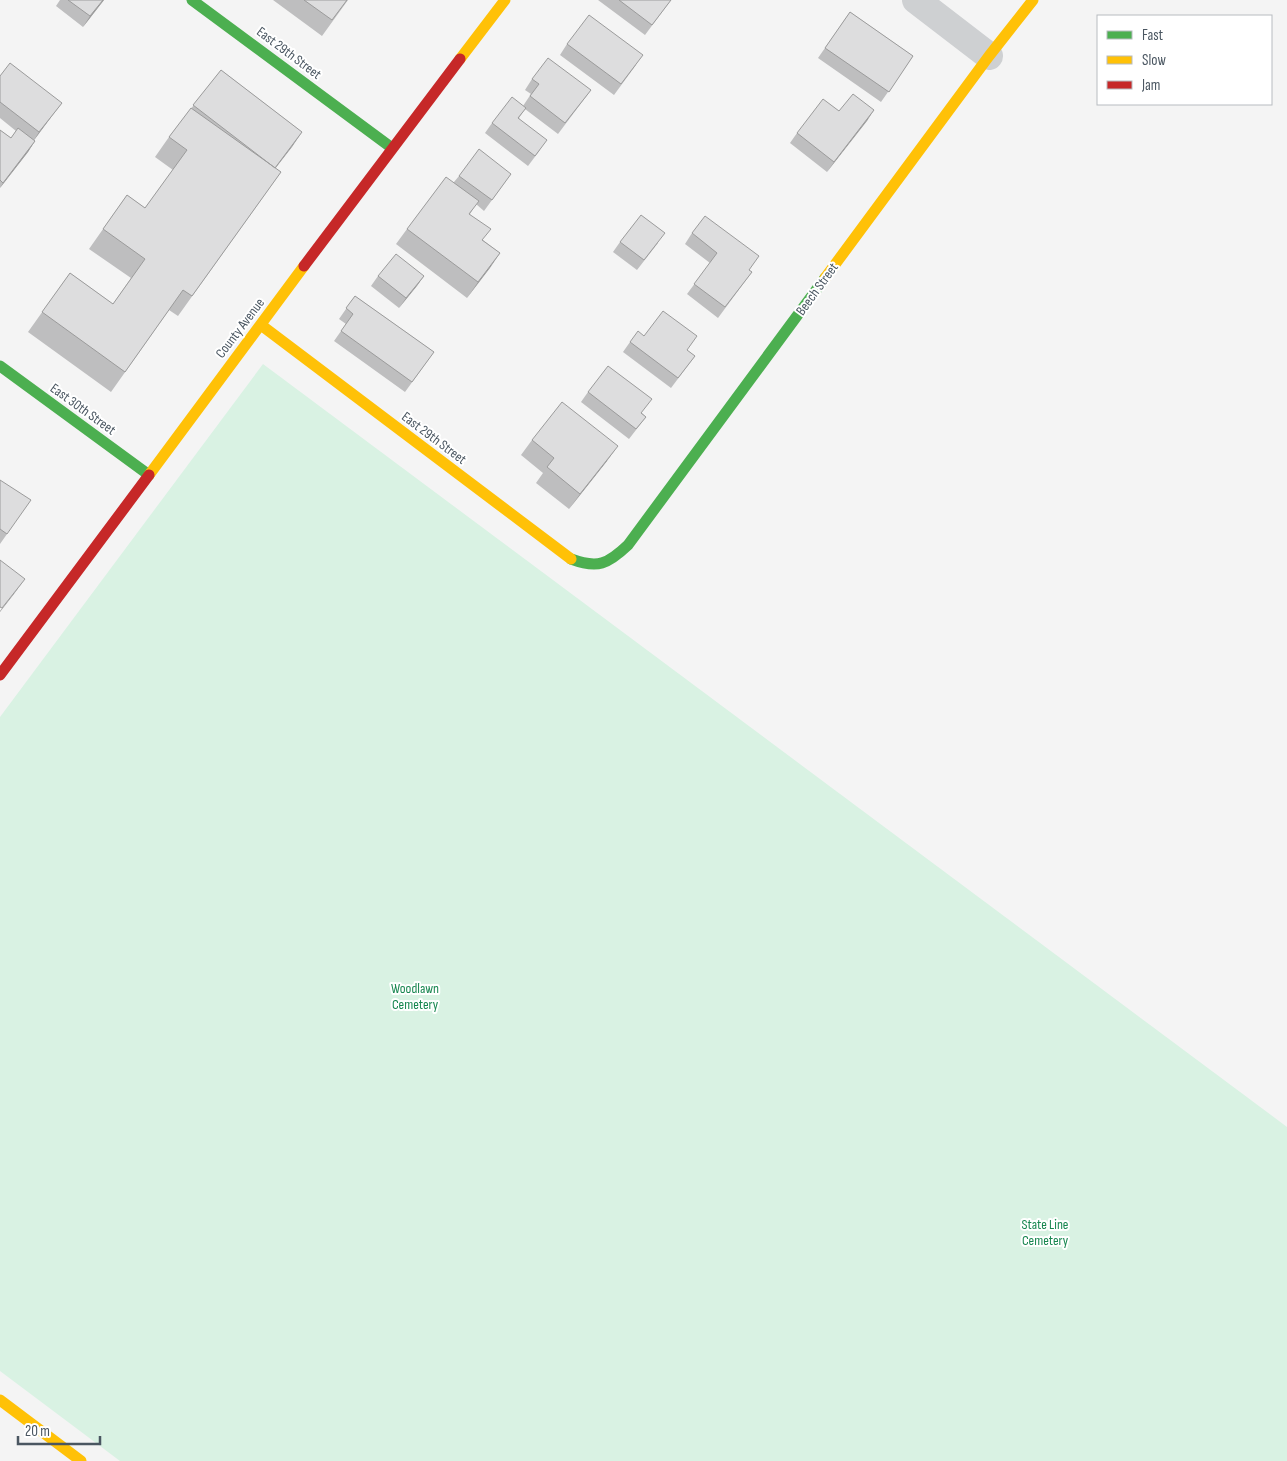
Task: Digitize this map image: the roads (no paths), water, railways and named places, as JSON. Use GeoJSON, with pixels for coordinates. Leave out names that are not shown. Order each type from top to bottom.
{"type":"FeatureCollection","features":[{"type":"Feature","properties":{"kind":"street","name":"East 29th Street"},"geometry":{"type":"LineString","coordinates":[[192,0],[392,148]]}},
{"type":"Feature","properties":{"kind":"street","name":"County Avenue"},"geometry":{"type":"LineString","coordinates":[[0,675],[392,148],[505,0]]}},
{"type":"Feature","properties":{"kind":"street"},"geometry":{"type":"LineString","coordinates":[[916,0],[989,56]]}},
{"type":"Feature","properties":{"kind":"street","name":"Beech Street"},"geometry":{"type":"LineString","coordinates":[[594,566],[606,563],[628,545],[989,56],[1033,0]]}},
{"type":"Feature","properties":{"kind":"street","name":"East 29th Street"},"geometry":{"type":"LineString","coordinates":[[261,325],[568,558],[594,566]]}},
{"type":"Feature","properties":{"kind":"street","name":"East 30th Street"},"geometry":{"type":"LineString","coordinates":[[0,366],[148,475]]}},
{"type":"Feature","properties":{"kind":"street"},"geometry":{"type":"LineString","coordinates":[[2,1406],[81,1461]]}},
{"type":"Feature","properties":{"kind":"park label","name":"Woodlawn Cemetery"},"geometry":{"type":"Point","coordinates":[415,996]}},
{"type":"Feature","properties":{"kind":"park label","name":"State Line Cemetery"},"geometry":{"type":"Point","coordinates":[1045,1232]}}]}
